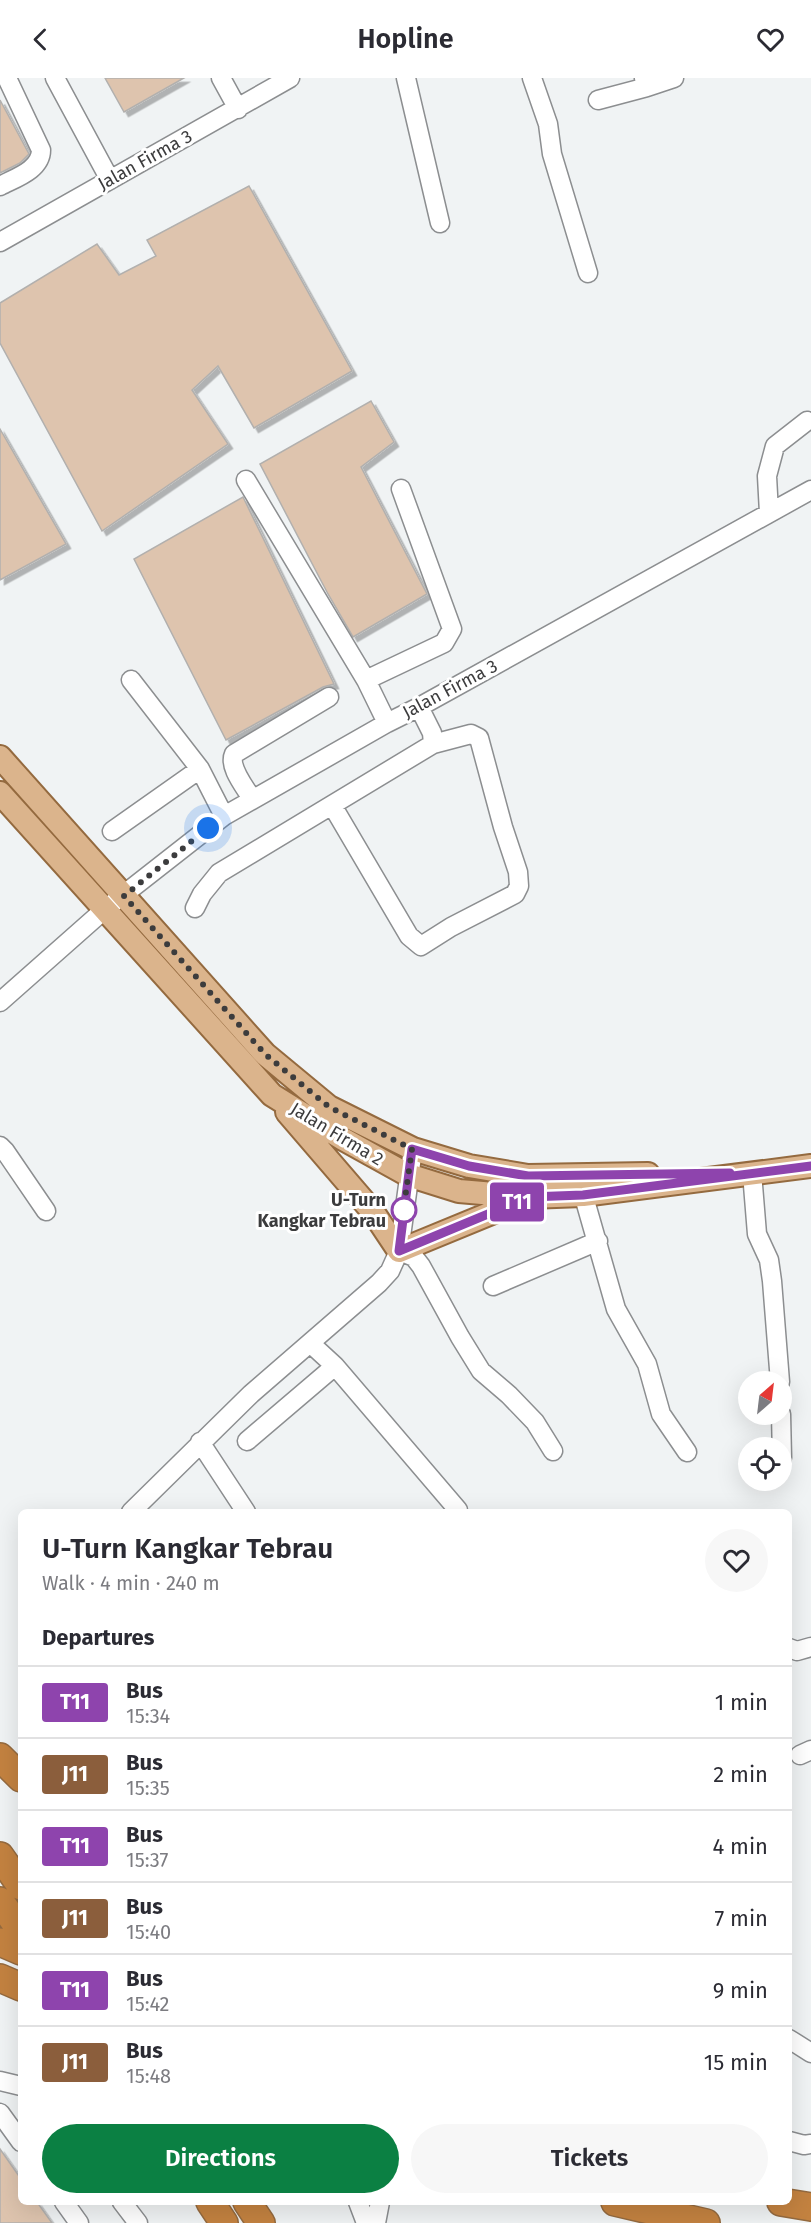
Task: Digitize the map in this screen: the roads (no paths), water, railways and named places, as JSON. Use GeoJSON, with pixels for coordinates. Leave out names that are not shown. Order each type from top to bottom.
{"type":"FeatureCollection","features":[{"type":"Feature","properties":{"kind":"highway"},"geometry":{"type":"LineString","coordinates":[[0,1757],[18,1775]]}},
{"type":"Feature","properties":{"kind":"highway"},"geometry":{"type":"LineString","coordinates":[[0,1856],[18,1882]]}},
{"type":"Feature","properties":{"kind":"highway"},"geometry":{"type":"LineString","coordinates":[[0,1901],[18,1927]]}},
{"type":"Feature","properties":{"kind":"highway"},"geometry":{"type":"LineString","coordinates":[[0,1942],[18,1951]]}},
{"type":"Feature","properties":{"kind":"highway"},"geometry":{"type":"LineString","coordinates":[[0,1978],[18,1986]]}},
{"type":"Feature","properties":{"kind":"highway"},"geometry":{"type":"LineString","coordinates":[[792,2204],[811,2208]]}},
{"type":"Feature","properties":{"kind":"highway"},"geometry":{"type":"LineString","coordinates":[[212,2205],[224,2223]]}},
{"type":"Feature","properties":{"kind":"highway"},"geometry":{"type":"LineString","coordinates":[[249,2205],[261,2223]]}},
{"type":"Feature","properties":{"kind":"highway"},"geometry":{"type":"LineString","coordinates":[[628,2205],[706,2223]]}},
{"type":"Feature","properties":{"kind":"main road","name":"Jalan Firma 2"},"geometry":{"type":"LineString","coordinates":[[0,757],[265,1054],[329,1107],[412,1149],[469,1166],[581,1185]]}},
{"type":"Feature","properties":{"kind":"main road","name":"Jalan Firma 2"},"geometry":{"type":"LineString","coordinates":[[0,793],[272,1095],[343,1139],[408,1175],[459,1191],[529,1197],[581,1185],[752,1173],[811,1166]]}},
{"type":"Feature","properties":{"kind":"main road"},"geometry":{"type":"LineString","coordinates":[[272,1095],[373,1212],[399,1251],[529,1197]]}},
{"type":"Feature","properties":{"kind":"street"},"geometry":{"type":"LineString","coordinates":[[0,186],[39,163],[41,155],[41,150],[7,78]]}},
{"type":"Feature","properties":{"kind":"street"},"geometry":{"type":"LineString","coordinates":[[55,78],[110,180]]}},
{"type":"Feature","properties":{"kind":"street"},"geometry":{"type":"LineString","coordinates":[[221,78],[238,109]]}},
{"type":"Feature","properties":{"kind":"street","name":"Jalan Firma 3"},"geometry":{"type":"LineString","coordinates":[[0,242],[290,78]]}},
{"type":"Feature","properties":{"kind":"street"},"geometry":{"type":"LineString","coordinates":[[406,78],[440,223]]}},
{"type":"Feature","properties":{"kind":"street"},"geometry":{"type":"LineString","coordinates":[[532,78],[548,124],[552,154],[588,273]]}},
{"type":"Feature","properties":{"kind":"street"},"geometry":{"type":"LineString","coordinates":[[598,100],[645,82],[674,78]]}},
{"type":"Feature","properties":{"kind":"street"},"geometry":{"type":"LineString","coordinates":[[769,513],[767,476],[775,446],[807,421]]}},
{"type":"Feature","properties":{"kind":"street"},"geometry":{"type":"LineString","coordinates":[[246,480],[366,680],[387,723]]}},
{"type":"Feature","properties":{"kind":"street"},"geometry":{"type":"LineString","coordinates":[[366,680],[444,643],[452,629],[401,489]]}},
{"type":"Feature","properties":{"kind":"street","name":"Jalan Firma 3"},"geometry":{"type":"LineString","coordinates":[[0,1002],[105,910],[224,816],[387,723],[811,490]]}},
{"type":"Feature","properties":{"kind":"street"},"geometry":{"type":"LineString","coordinates":[[131,680],[201,769],[224,816]]}},
{"type":"Feature","properties":{"kind":"street"},"geometry":{"type":"LineString","coordinates":[[252,799],[233,767],[234,754],[330,697]]}},
{"type":"Feature","properties":{"kind":"street"},"geometry":{"type":"LineString","coordinates":[[419,707],[432,733],[433,744]]}},
{"type":"Feature","properties":{"kind":"street"},"geometry":{"type":"LineString","coordinates":[[195,908],[202,894],[219,873],[433,744],[465,734],[479,738],[503,827],[518,872],[519,886],[515,894],[421,946],[416,944],[409,936],[332,805]]}},
{"type":"Feature","properties":{"kind":"street"},"geometry":{"type":"LineString","coordinates":[[112,831],[201,769]]}},
{"type":"Feature","properties":{"kind":"street"},"geometry":{"type":"LineString","coordinates":[[0,1146],[46,1211]]}},
{"type":"Feature","properties":{"kind":"street"},"geometry":{"type":"LineString","coordinates":[[134,1509],[251,1394],[390,1271],[399,1251],[412,1149]]}},
{"type":"Feature","properties":{"kind":"street"},"geometry":{"type":"LineString","coordinates":[[752,1173],[757,1234],[769,1260],[772,1281],[779,1371]]}},
{"type":"Feature","properties":{"kind":"street"},"geometry":{"type":"LineString","coordinates":[[581,1185],[616,1309],[647,1364],[660,1414],[687,1452]]}},
{"type":"Feature","properties":{"kind":"street"},"geometry":{"type":"LineString","coordinates":[[493,1286],[598,1241]]}},
{"type":"Feature","properties":{"kind":"street"},"geometry":{"type":"LineString","coordinates":[[399,1251],[414,1257],[421,1266],[481,1371],[535,1422],[553,1451]]}},
{"type":"Feature","properties":{"kind":"street"},"geometry":{"type":"LineString","coordinates":[[310,1343],[334,1366],[457,1509]]}},
{"type":"Feature","properties":{"kind":"street"},"geometry":{"type":"LineString","coordinates":[[247,1442],[334,1366]]}},
{"type":"Feature","properties":{"kind":"street"},"geometry":{"type":"LineString","coordinates":[[200,1442],[244,1509]]}},
{"type":"Feature","properties":{"kind":"street"},"geometry":{"type":"LineString","coordinates":[[792,1649],[797,1651],[811,1647]]}},
{"type":"Feature","properties":{"kind":"street"},"geometry":{"type":"LineString","coordinates":[[792,2041],[811,2053]]}},
{"type":"Feature","properties":{"kind":"street"},"geometry":{"type":"LineString","coordinates":[[0,2081],[18,2085]]}},
{"type":"Feature","properties":{"kind":"street"},"geometry":{"type":"LineString","coordinates":[[0,2113],[18,2138]]}},
{"type":"Feature","properties":{"kind":"street"},"geometry":{"type":"LineString","coordinates":[[792,2142],[811,2144]]}},
{"type":"Feature","properties":{"kind":"street"},"geometry":{"type":"LineString","coordinates":[[66,2205],[79,2223]]}},
{"type":"Feature","properties":{"kind":"street"},"geometry":{"type":"LineString","coordinates":[[124,2205],[138,2223]]}},
{"type":"Feature","properties":{"kind":"street"},"geometry":{"type":"LineString","coordinates":[[359,2205],[366,2223]]}},
{"type":"Feature","properties":{"kind":"street"},"geometry":{"type":"LineString","coordinates":[[376,2223],[379,2205]]}},
{"type":"Feature","properties":{"kind":"place","name":"U-Turn Kangkar Tebrau"},"geometry":{"type":"Point","coordinates":[404,1210]}}]}
